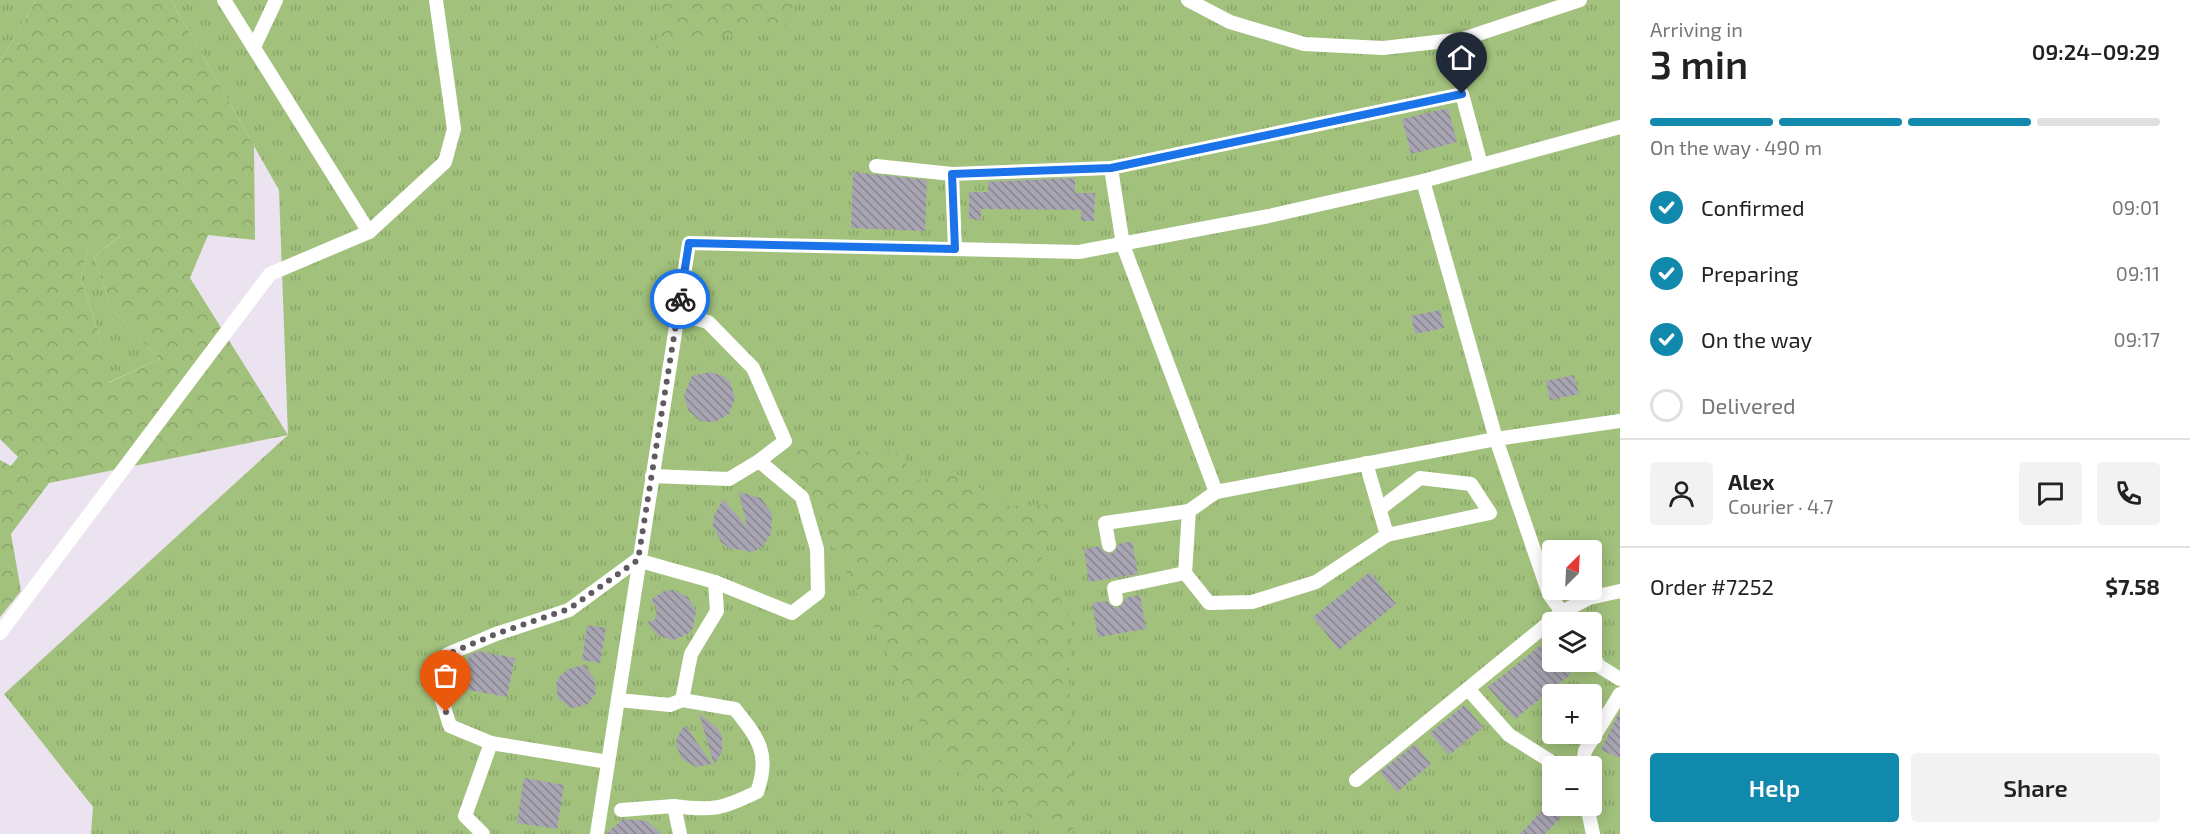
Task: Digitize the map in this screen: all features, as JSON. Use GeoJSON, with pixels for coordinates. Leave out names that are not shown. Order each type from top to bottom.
{"type":"FeatureCollection","features":[{"type":"Feature","properties":{"kind":"street"},"geometry":{"type":"LineString","coordinates":[[224,0],[369,232]]}},
{"type":"Feature","properties":{"kind":"street"},"geometry":{"type":"LineString","coordinates":[[254,47],[276,0]]}},
{"type":"Feature","properties":{"kind":"street"},"geometry":{"type":"LineString","coordinates":[[0,633],[270,274],[369,232],[445,162],[454,129],[435,0]]}},
{"type":"Feature","properties":{"kind":"street"},"geometry":{"type":"LineString","coordinates":[[1188,0],[1230,22],[1304,44],[1383,48],[1463,39],[1580,0]]}},
{"type":"Feature","properties":{"kind":"street"},"geometry":{"type":"LineString","coordinates":[[876,166],[952,174],[1111,168],[1462,94],[1481,165]]}},
{"type":"Feature","properties":{"kind":"street"},"geometry":{"type":"LineString","coordinates":[[597,834],[689,243],[1079,252],[1123,245],[1423,181],[1620,128]]}},
{"type":"Feature","properties":{"kind":"street"},"geometry":{"type":"LineString","coordinates":[[1111,168],[1123,245],[1215,492]]}},
{"type":"Feature","properties":{"kind":"street"},"geometry":{"type":"LineString","coordinates":[[952,174],[955,249]]}},
{"type":"Feature","properties":{"kind":"street"},"geometry":{"type":"LineString","coordinates":[[1423,181],[1496,439],[1549,594],[1562,612]]}},
{"type":"Feature","properties":{"kind":"street"},"geometry":{"type":"LineString","coordinates":[[652,476],[729,479],[759,461],[785,441],[753,368],[708,322],[678,314]]}},
{"type":"Feature","properties":{"kind":"street"},"geometry":{"type":"LineString","coordinates":[[1109,545],[1106,523],[1189,511],[1215,492],[1496,439],[1620,421]]}},
{"type":"Feature","properties":{"kind":"street"},"geometry":{"type":"LineString","coordinates":[[638,560],[715,582],[792,614],[818,593],[817,549],[802,497],[759,461]]}},
{"type":"Feature","properties":{"kind":"street"},"geometry":{"type":"LineString","coordinates":[[1366,463],[1381,508],[1387,536]]}},
{"type":"Feature","properties":{"kind":"street"},"geometry":{"type":"LineString","coordinates":[[1189,511],[1185,573],[1209,603],[1252,602],[1316,582],[1387,536],[1490,513],[1471,484],[1420,478],[1381,508]]}},
{"type":"Feature","properties":{"kind":"street"},"geometry":{"type":"LineString","coordinates":[[608,762],[491,743],[450,726],[441,697],[448,654],[496,634],[569,609],[638,560]]}},
{"type":"Feature","properties":{"kind":"street"},"geometry":{"type":"LineString","coordinates":[[1116,599],[1114,588],[1185,573]]}},
{"type":"Feature","properties":{"kind":"street"},"geometry":{"type":"LineString","coordinates":[[682,700],[691,654],[717,611],[715,582]]}},
{"type":"Feature","properties":{"kind":"street"},"geometry":{"type":"LineString","coordinates":[[1571,612],[1589,598],[1620,591]]}},
{"type":"Feature","properties":{"kind":"street"},"geometry":{"type":"LineString","coordinates":[[1356,780],[1468,689],[1542,634]]}},
{"type":"Feature","properties":{"kind":"street"},"geometry":{"type":"LineString","coordinates":[[1602,668],[1620,680]]}},
{"type":"Feature","properties":{"kind":"street"},"geometry":{"type":"LineString","coordinates":[[1468,689],[1509,735],[1542,756]]}},
{"type":"Feature","properties":{"kind":"street"},"geometry":{"type":"LineString","coordinates":[[1584,756],[1585,751],[1620,694]]}},
{"type":"Feature","properties":{"kind":"street"},"geometry":{"type":"LineString","coordinates":[[618,700],[670,705],[682,700],[735,709],[759,738],[765,771],[757,792],[735,802],[708,810],[674,806],[621,810]]}},
{"type":"Feature","properties":{"kind":"street"},"geometry":{"type":"LineString","coordinates":[[483,834],[465,816],[491,743]]}},
{"type":"Feature","properties":{"kind":"street"},"geometry":{"type":"LineString","coordinates":[[674,806],[680,834]]}},
{"type":"Feature","properties":{"kind":"street"},"geometry":{"type":"LineString","coordinates":[[1589,816],[1593,834]]}},
{"type":"Feature","properties":{"kind":"green space"},"geometry":{"type":"Polygon","coordinates":[[[0,0],[36,0],[0,62],[0,0]]]}},
{"type":"Feature","properties":{"kind":"green space"},"geometry":{"type":"Polygon","coordinates":[[[36,0],[171,0],[254,146],[255,240],[208,235],[190,278],[288,435],[49,483],[11,534],[21,591],[0,617],[0,460],[11,466],[18,457],[0,439],[0,62],[36,0]],[[120,236],[88,247],[81,280],[98,330],[108,383],[160,359],[112,310],[94,257],[120,236]]]}},
{"type":"Feature","properties":{"kind":"green space"},"geometry":{"type":"Polygon","coordinates":[[[171,0],[1620,0],[1620,834],[91,834],[93,807],[4,694],[288,435],[279,190],[171,0]]]}},
{"type":"Feature","properties":{"kind":"green space"},"geometry":{"type":"Polygon","coordinates":[[[660,0],[795,0],[785,25],[656,48],[660,0]]]}},
{"type":"Feature","properties":{"kind":"green space"},"geometry":{"type":"Polygon","coordinates":[[[122,234],[94,257],[112,310],[160,359],[107,383],[98,330],[81,280],[88,247],[122,234]]]}},
{"type":"Feature","properties":{"kind":"green space"},"geometry":{"type":"Polygon","coordinates":[[[785,446],[904,454],[909,482],[955,473],[1009,506],[1057,504],[1070,530],[1042,537],[1042,561],[1072,623],[1069,670],[1073,834],[1058,834],[939,761],[785,446]]]}},
{"type":"Feature","properties":{"kind":"building"},"geometry":{"type":"Polygon","coordinates":[[[1448,108],[1457,142],[1411,154],[1402,119],[1448,108]]]}},
{"type":"Feature","properties":{"kind":"building"},"geometry":{"type":"Polygon","coordinates":[[[853,172],[927,180],[925,231],[851,228],[853,172]]]}},
{"type":"Feature","properties":{"kind":"building"},"geometry":{"type":"Polygon","coordinates":[[[1075,178],[1075,193],[1095,193],[1094,221],[1081,221],[1081,210],[981,209],[981,220],[969,219],[969,192],[988,192],[988,182],[1075,178]]]}},
{"type":"Feature","properties":{"kind":"building"},"geometry":{"type":"Polygon","coordinates":[[[1440,310],[1444,328],[1415,334],[1411,316],[1440,310]]]}},
{"type":"Feature","properties":{"kind":"building"},"geometry":{"type":"Polygon","coordinates":[[[710,372],[723,376],[730,382],[735,398],[729,414],[715,422],[700,421],[688,410],[684,395],[692,376],[710,372]]]}},
{"type":"Feature","properties":{"kind":"building"},"geometry":{"type":"Polygon","coordinates":[[[1574,375],[1579,394],[1550,400],[1546,381],[1574,375]]]}},
{"type":"Feature","properties":{"kind":"building"},"geometry":{"type":"Polygon","coordinates":[[[739,492],[761,498],[772,514],[771,534],[763,546],[753,552],[729,548],[721,542],[713,525],[714,516],[723,499],[747,527],[739,492]]]}},
{"type":"Feature","properties":{"kind":"building"},"geometry":{"type":"Polygon","coordinates":[[[1132,541],[1138,574],[1089,582],[1084,549],[1100,546],[1103,551],[1110,554],[1115,551],[1118,544],[1132,541]]]}},
{"type":"Feature","properties":{"kind":"building"},"geometry":{"type":"Polygon","coordinates":[[[1370,572],[1396,604],[1339,650],[1313,617],[1370,572]]]}},
{"type":"Feature","properties":{"kind":"building"},"geometry":{"type":"Polygon","coordinates":[[[673,590],[688,597],[696,611],[693,628],[688,634],[673,640],[658,636],[647,622],[655,620],[657,608],[651,600],[664,591],[673,590]]]}},
{"type":"Feature","properties":{"kind":"building"},"geometry":{"type":"Polygon","coordinates":[[[1140,595],[1146,629],[1098,637],[1092,603],[1107,601],[1117,608],[1122,605],[1125,598],[1140,595]]]}},
{"type":"Feature","properties":{"kind":"building"},"geometry":{"type":"Polygon","coordinates":[[[587,625],[606,628],[600,663],[582,660],[587,625]]]}},
{"type":"Feature","properties":{"kind":"building"},"geometry":{"type":"Polygon","coordinates":[[[1542,644],[1542,672],[1569,672],[1571,674],[1559,684],[1542,684],[1542,697],[1515,719],[1488,687],[1542,644]]]}},
{"type":"Feature","properties":{"kind":"building"},"geometry":{"type":"Polygon","coordinates":[[[478,651],[515,658],[507,697],[463,689],[469,655],[478,651]]]}},
{"type":"Feature","properties":{"kind":"building"},"geometry":{"type":"Polygon","coordinates":[[[585,665],[595,680],[596,693],[588,704],[575,708],[569,707],[558,698],[556,685],[558,678],[568,669],[585,665]]]}},
{"type":"Feature","properties":{"kind":"building"},"geometry":{"type":"Polygon","coordinates":[[[1464,705],[1483,727],[1449,755],[1430,733],[1464,705]]]}},
{"type":"Feature","properties":{"kind":"building"},"geometry":{"type":"Polygon","coordinates":[[[1620,711],[1620,758],[1601,750],[1620,711]]]}},
{"type":"Feature","properties":{"kind":"building"},"geometry":{"type":"Polygon","coordinates":[[[699,713],[718,729],[722,736],[722,752],[714,765],[699,713]]]}},
{"type":"Feature","properties":{"kind":"building"},"geometry":{"type":"Polygon","coordinates":[[[685,725],[712,764],[696,767],[682,759],[676,745],[677,737],[685,725]]]}},
{"type":"Feature","properties":{"kind":"building"},"geometry":{"type":"Polygon","coordinates":[[[1415,744],[1431,764],[1397,792],[1380,772],[1415,744]]]}},
{"type":"Feature","properties":{"kind":"building"},"geometry":{"type":"Polygon","coordinates":[[[524,778],[564,785],[557,829],[517,823],[524,778]]]}},
{"type":"Feature","properties":{"kind":"building"},"geometry":{"type":"Polygon","coordinates":[[[1542,810],[1542,816],[1561,817],[1545,834],[1520,834],[1542,810]]]}},
{"type":"Feature","properties":{"kind":"building"},"geometry":{"type":"Polygon","coordinates":[[[623,819],[647,821],[662,834],[606,834],[623,819]]]}},
{"type":"Feature","properties":{"kind":"way so far"},"geometry":{"type":"LineString","coordinates":[[446,712],[441,697],[448,654],[496,634],[569,609],[638,560],[680,299]]}},
{"type":"Feature","properties":{"kind":"route"},"geometry":{"type":"LineString","coordinates":[[680,299],[689,243],[955,249],[952,174],[1111,168],[1462,94]]}}]}
